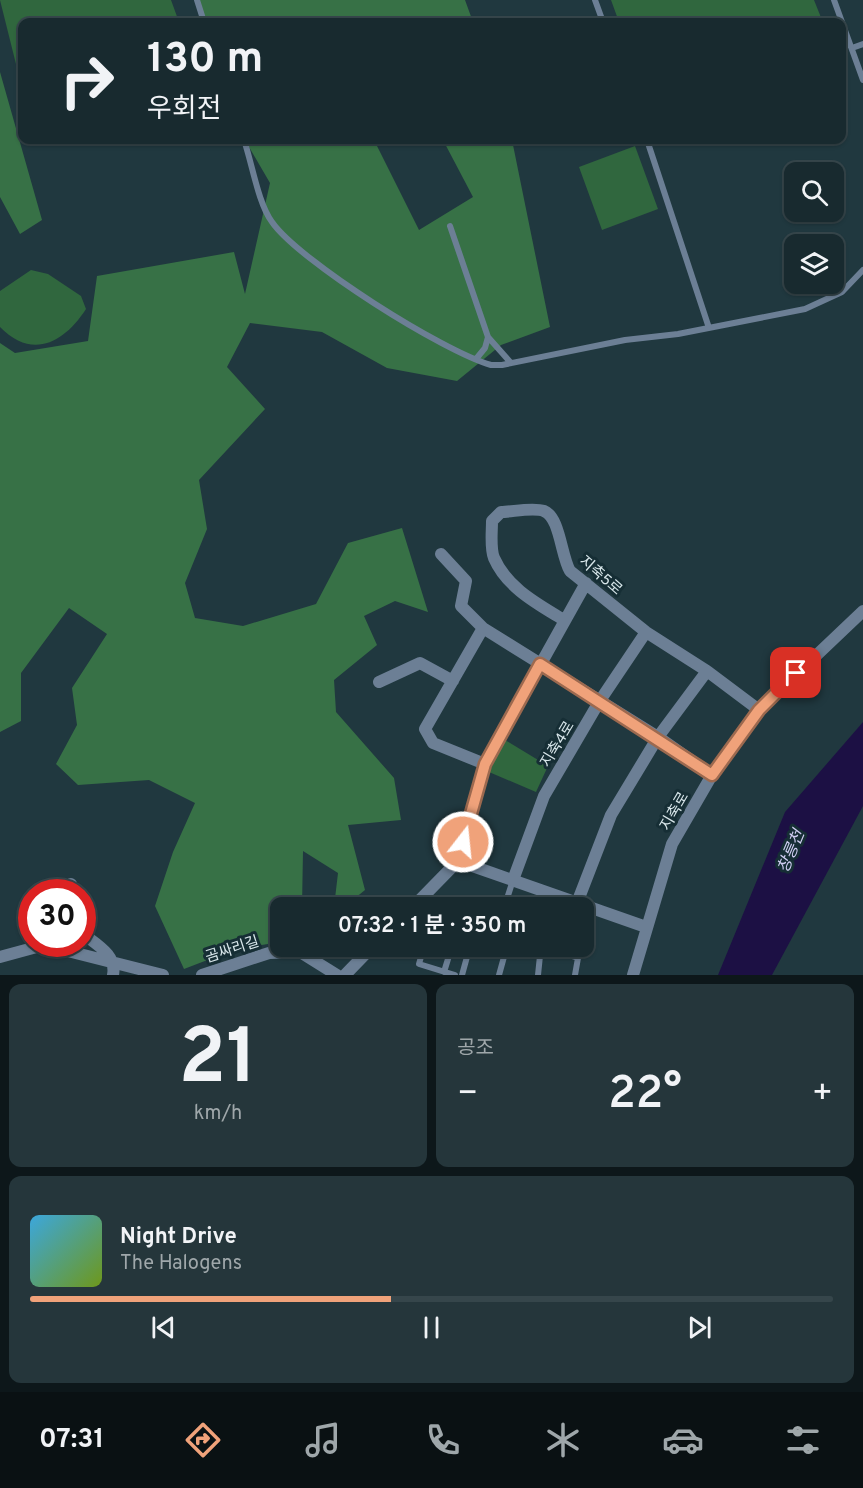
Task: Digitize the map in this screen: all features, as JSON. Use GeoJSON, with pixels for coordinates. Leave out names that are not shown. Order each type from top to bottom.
{"type":"FeatureCollection","features":[{"type":"Feature","properties":{"kind":"street","name":"지축5로"},"geometry":{"type":"LineString","coordinates":[[564,620],[525,596],[508,580],[493,557],[492,521],[501,512],[543,510],[553,518],[570,571],[646,632],[707,671],[759,710]]}},
{"type":"Feature","properties":{"kind":"street"},"geometry":{"type":"LineString","coordinates":[[441,554],[466,581],[461,606],[483,628],[658,737],[712,775]]}},
{"type":"Feature","properties":{"kind":"street"},"geometry":{"type":"LineString","coordinates":[[423,897],[458,861],[485,764],[586,583]]}},
{"type":"Feature","properties":{"kind":"street","name":"지축로"},"geometry":{"type":"LineString","coordinates":[[633,975],[672,844],[712,775],[759,710],[863,610]]}},
{"type":"Feature","properties":{"kind":"street"},"geometry":{"type":"LineString","coordinates":[[483,628],[425,729],[433,743],[485,764]]}},
{"type":"Feature","properties":{"kind":"street","name":"지축4로"},"geometry":{"type":"LineString","coordinates":[[513,880],[544,796],[599,702],[646,632]]}},
{"type":"Feature","properties":{"kind":"street"},"geometry":{"type":"LineString","coordinates":[[379,682],[420,663],[453,681]]}},
{"type":"Feature","properties":{"kind":"street"},"geometry":{"type":"LineString","coordinates":[[579,897],[611,815],[658,737],[707,671]]}},
{"type":"Feature","properties":{"kind":"street"},"geometry":{"type":"LineString","coordinates":[[458,861],[560,897]]}},
{"type":"Feature","properties":{"kind":"street"},"geometry":{"type":"LineString","coordinates":[[594,909],[646,927]]}},
{"type":"Feature","properties":{"kind":"street"},"geometry":{"type":"LineString","coordinates":[[0,957],[44,945],[93,956],[114,969],[163,975]]}},
{"type":"Feature","properties":{"kind":"street"},"geometry":{"type":"LineString","coordinates":[[96,945],[112,958],[114,969]]}},
{"type":"Feature","properties":{"kind":"street","name":"곰싸리길"},"geometry":{"type":"LineString","coordinates":[[202,975],[269,953],[300,952],[337,975]]}},
{"type":"Feature","properties":{"kind":"street"},"geometry":{"type":"LineString","coordinates":[[345,975],[362,957]]}},
{"type":"Feature","properties":{"kind":"lane"},"geometry":{"type":"LineString","coordinates":[[197,0],[203,18]]}},
{"type":"Feature","properties":{"kind":"lane"},"geometry":{"type":"LineString","coordinates":[[595,0],[602,18]]}},
{"type":"Feature","properties":{"kind":"lane"},"geometry":{"type":"LineString","coordinates":[[834,0],[841,18]]}},
{"type":"Feature","properties":{"kind":"lane"},"geometry":{"type":"LineString","coordinates":[[846,32],[863,80]]}},
{"type":"Feature","properties":{"kind":"lane"},"geometry":{"type":"LineString","coordinates":[[846,47],[863,44]]}},
{"type":"Feature","properties":{"kind":"lane"},"geometry":{"type":"LineString","coordinates":[[245,144],[268,214],[292,245],[351,287],[414,327],[491,365],[625,340],[709,328],[805,309],[823,303],[851,284],[863,270]]}},
{"type":"Feature","properties":{"kind":"lane"},"geometry":{"type":"LineString","coordinates":[[648,144],[709,328]]}},
{"type":"Feature","properties":{"kind":"lane"},"geometry":{"type":"LineString","coordinates":[[450,226],[488,337],[511,363]]}},
{"type":"Feature","properties":{"kind":"lane"},"geometry":{"type":"LineString","coordinates":[[476,359],[485,348],[488,337]]}},
{"type":"Feature","properties":{"kind":"lane"},"geometry":{"type":"LineString","coordinates":[[508,897],[513,880]]}},
{"type":"Feature","properties":{"kind":"lane"},"geometry":{"type":"LineString","coordinates":[[421,957],[419,964],[455,975]]}},
{"type":"Feature","properties":{"kind":"lane"},"geometry":{"type":"LineString","coordinates":[[444,972],[449,957]]}},
{"type":"Feature","properties":{"kind":"lane"},"geometry":{"type":"LineString","coordinates":[[462,975],[467,957]]}},
{"type":"Feature","properties":{"kind":"lane"},"geometry":{"type":"LineString","coordinates":[[499,975],[504,957]]}},
{"type":"Feature","properties":{"kind":"lane"},"geometry":{"type":"LineString","coordinates":[[538,975],[540,957]]}},
{"type":"Feature","properties":{"kind":"lane"},"geometry":{"type":"LineString","coordinates":[[575,957],[578,958],[575,975]]}},
{"type":"Feature","properties":{"kind":"green space"},"geometry":{"type":"Polygon","coordinates":[[[0,0],[171,0],[178,18],[18,18],[18,72],[0,0]]]}},
{"type":"Feature","properties":{"kind":"green space"},"geometry":{"type":"Polygon","coordinates":[[[195,0],[465,0],[472,18],[202,18],[195,0]]]}},
{"type":"Feature","properties":{"kind":"green space"},"geometry":{"type":"Polygon","coordinates":[[[611,0],[814,0],[821,18],[618,18],[611,0]]]}},
{"type":"Feature","properties":{"kind":"green space"},"geometry":{"type":"Polygon","coordinates":[[[0,72],[18,135],[18,144],[20,144],[42,220],[20,234],[0,197],[0,72]]]}},
{"type":"Feature","properties":{"kind":"green space"},"geometry":{"type":"Polygon","coordinates":[[[247,144],[376,144],[419,230],[473,197],[445,144],[513,144],[550,327],[501,345],[457,381],[387,368],[322,332],[250,323],[227,367],[265,409],[199,480],[207,529],[185,583],[195,618],[243,626],[316,604],[348,543],[402,528],[428,612],[395,601],[364,616],[377,645],[334,680],[336,712],[394,778],[401,820],[348,825],[365,890],[356,897],[335,897],[338,873],[303,851],[302,897],[270,897],[270,944],[236,949],[184,969],[155,906],[173,852],[195,803],[149,780],[78,785],[56,764],[77,725],[72,688],[107,634],[69,608],[21,673],[21,721],[0,732],[0,343],[15,353],[88,341],[97,276],[234,252],[245,294],[270,183],[247,144]]]}},
{"type":"Feature","properties":{"kind":"green space"},"geometry":{"type":"Polygon","coordinates":[[[635,146],[658,209],[602,230],[579,167],[635,146]]]}},
{"type":"Feature","properties":{"kind":"green space"},"geometry":{"type":"Polygon","coordinates":[[[31,270],[48,274],[81,296],[86,309],[68,331],[47,343],[35,345],[12,337],[0,327],[0,291],[31,270]]]}},
{"type":"Feature","properties":{"kind":"green space"},"geometry":{"type":"Polygon","coordinates":[[[505,740],[548,766],[536,792],[489,772],[505,740]]]}},
{"type":"Feature","properties":{"kind":"water","name":"창릉천"},"geometry":{"type":"Polygon","coordinates":[[[863,722],[863,806],[772,975],[718,975],[785,812],[863,722]]]}},
{"type":"Feature","properties":{"kind":"route"},"geometry":{"type":"LineString","coordinates":[[463,842],[485,764],[540,664],[658,737],[712,775],[759,710],[796,673]]}}]}
